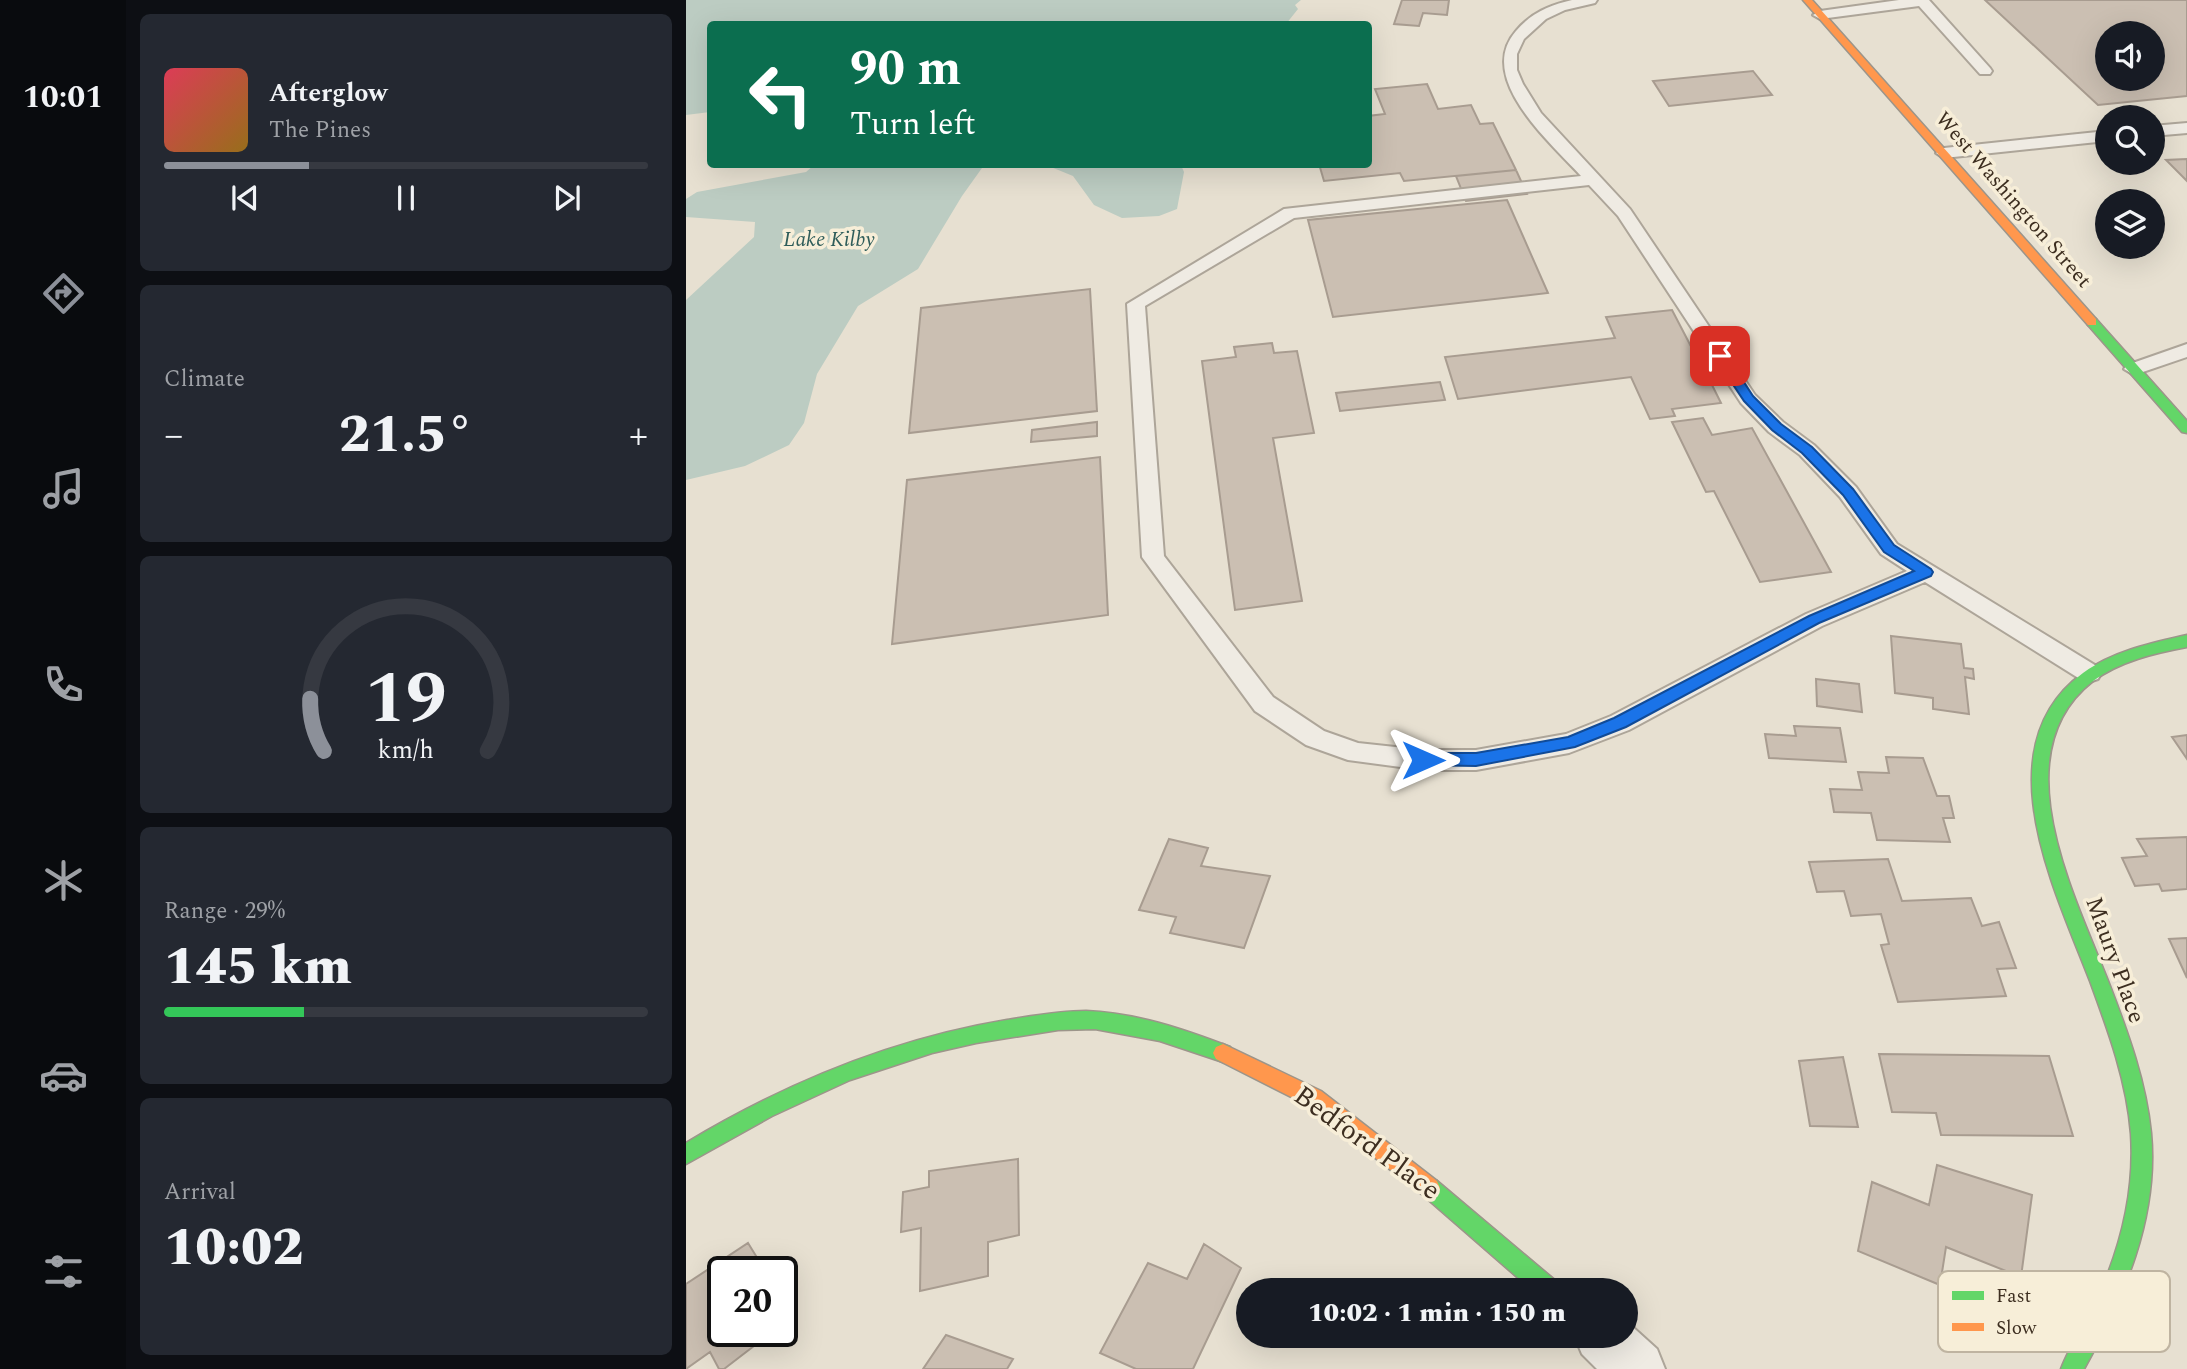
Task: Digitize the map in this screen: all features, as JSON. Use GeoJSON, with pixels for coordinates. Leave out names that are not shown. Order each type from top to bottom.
{"type":"FeatureCollection","features":[{"type":"Feature","properties":{"kind":"street","name":"West Washington Street"},"geometry":{"type":"LineString","coordinates":[[1807,0],[2187,429]]}},
{"type":"Feature","properties":{"kind":"street","name":"Maury Place"},"geometry":{"type":"LineString","coordinates":[[2119,1271],[2126,1256],[2140,1190],[2142,1135],[2129,1069],[2045,833],[2039,783],[2046,738],[2063,699],[2089,673],[2117,658],[2157,645],[2187,641]]}},
{"type":"Feature","properties":{"kind":"street","name":"Bedford Place"},"geometry":{"type":"LineString","coordinates":[[686,1154],[724,1129],[833,1075],[922,1045],[992,1030],[1096,1020],[1181,1038],[1246,1062],[1309,1095],[1409,1169],[1535,1278]]}},
{"type":"Feature","properties":{"kind":"street"},"geometry":{"type":"LineString","coordinates":[[1615,1348],[1637,1369]]}},
{"type":"Feature","properties":{"kind":"street","name":"Maury Place"},"geometry":{"type":"LineString","coordinates":[[2072,1369],[2080,1352]]}},
{"type":"Feature","properties":{"kind":"lane"},"geometry":{"type":"LineString","coordinates":[[1590,0],[1560,7],[1529,24],[1517,38],[1510,54],[1510,70],[1514,84],[1535,116],[1595,179],[1631,223],[1748,399],[1776,427],[1807,450],[1848,492],[1889,549],[2089,673]]}},
{"type":"Feature","properties":{"kind":"lane"},"geometry":{"type":"LineString","coordinates":[[1820,15],[1921,1],[1984,71]]}},
{"type":"Feature","properties":{"kind":"lane"},"geometry":{"type":"LineString","coordinates":[[2165,130],[2187,128]]}},
{"type":"Feature","properties":{"kind":"lane"},"geometry":{"type":"LineString","coordinates":[[1944,153],[2095,137]]}},
{"type":"Feature","properties":{"kind":"lane"},"geometry":{"type":"LineString","coordinates":[[1595,179],[1290,213],[1136,304],[1153,557],[1264,704],[1315,738],[1357,752],[1423,760],[1476,760],[1569,743],[1620,723],[1814,620],[1926,572]]}},
{"type":"Feature","properties":{"kind":"lane"},"geometry":{"type":"LineString","coordinates":[[2134,369],[2187,350]]}},
{"type":"Feature","properties":{"kind":"water"},"geometry":{"type":"Polygon","coordinates":[[[686,0],[1301,0],[1295,5],[1298,9],[1288,21],[707,21],[707,112],[686,115],[686,0]]]}},
{"type":"Feature","properties":{"kind":"water","name":"Lake Kilby"},"geometry":{"type":"Polygon","coordinates":[[[811,168],[982,168],[918,269],[858,306],[817,374],[804,423],[789,445],[745,466],[686,480],[686,300],[754,237],[755,222],[686,217],[686,199],[697,192],[806,172],[811,168]]]}},
{"type":"Feature","properties":{"kind":"water"},"geometry":{"type":"Polygon","coordinates":[[[1053,168],[1182,168],[1184,172],[1177,209],[1159,216],[1122,218],[1094,205],[1073,176],[1053,168]]]}},
{"type":"Feature","properties":{"kind":"building"},"geometry":{"type":"Polygon","coordinates":[[[1402,0],[1449,0],[1447,15],[1423,13],[1419,26],[1394,24],[1402,0]]]}},
{"type":"Feature","properties":{"kind":"building"},"geometry":{"type":"Polygon","coordinates":[[[1985,0],[2187,0],[2187,96],[2098,105],[1985,0]]]}},
{"type":"Feature","properties":{"kind":"building"},"geometry":{"type":"Polygon","coordinates":[[[1753,71],[1772,95],[1669,106],[1653,81],[1753,71]]]}},
{"type":"Feature","properties":{"kind":"building"},"geometry":{"type":"Polygon","coordinates":[[[1427,84],[1438,109],[1471,105],[1480,124],[1493,123],[1516,170],[1404,181],[1400,173],[1324,181],[1320,168],[1372,168],[1372,116],[1385,114],[1375,89],[1427,84]]]}},
{"type":"Feature","properties":{"kind":"building"},"geometry":{"type":"Polygon","coordinates":[[[2187,159],[2187,181],[2166,160],[2187,159]]]}},
{"type":"Feature","properties":{"kind":"building"},"geometry":{"type":"Polygon","coordinates":[[[1516,170],[1527,194],[1466,201],[1456,176],[1516,170]]]}},
{"type":"Feature","properties":{"kind":"building"},"geometry":{"type":"Polygon","coordinates":[[[1507,200],[1548,293],[1333,317],[1308,220],[1507,200]]]}},
{"type":"Feature","properties":{"kind":"building"},"geometry":{"type":"Polygon","coordinates":[[[1090,289],[1097,411],[909,433],[921,308],[1090,289]]]}},
{"type":"Feature","properties":{"kind":"building"},"geometry":{"type":"Polygon","coordinates":[[[1672,310],[1696,356],[1706,354],[1712,367],[1703,367],[1721,403],[1672,409],[1675,416],[1650,419],[1631,377],[1458,399],[1445,357],[1615,338],[1606,317],[1672,310]]]}},
{"type":"Feature","properties":{"kind":"building"},"geometry":{"type":"Polygon","coordinates":[[[1272,343],[1274,353],[1297,351],[1314,433],[1273,438],[1302,601],[1235,610],[1202,361],[1236,357],[1234,347],[1272,343]]]}},
{"type":"Feature","properties":{"kind":"building"},"geometry":{"type":"Polygon","coordinates":[[[1440,382],[1445,400],[1340,411],[1336,393],[1440,382]]]}},
{"type":"Feature","properties":{"kind":"building"},"geometry":{"type":"Polygon","coordinates":[[[1703,418],[1712,435],[1752,428],[1831,572],[1760,582],[1714,491],[1706,492],[1672,422],[1703,418]]]}},
{"type":"Feature","properties":{"kind":"building"},"geometry":{"type":"Polygon","coordinates":[[[1097,422],[1097,436],[1031,442],[1032,430],[1097,422]]]}},
{"type":"Feature","properties":{"kind":"building"},"geometry":{"type":"Polygon","coordinates":[[[1100,457],[1108,615],[892,644],[907,480],[1100,457]]]}},
{"type":"Feature","properties":{"kind":"building"},"geometry":{"type":"Polygon","coordinates":[[[1891,636],[1961,644],[1964,668],[1973,669],[1974,679],[1965,677],[1969,714],[1933,709],[1933,698],[1895,693],[1891,636]]]}},
{"type":"Feature","properties":{"kind":"building"},"geometry":{"type":"Polygon","coordinates":[[[1816,679],[1859,684],[1862,712],[1817,706],[1816,679]]]}},
{"type":"Feature","properties":{"kind":"building"},"geometry":{"type":"Polygon","coordinates":[[[1794,726],[1840,728],[1846,762],[1769,758],[1765,734],[1796,736],[1794,726]]]}},
{"type":"Feature","properties":{"kind":"building"},"geometry":{"type":"Polygon","coordinates":[[[2187,735],[2187,759],[2172,737],[2187,735]]]}},
{"type":"Feature","properties":{"kind":"building"},"geometry":{"type":"Polygon","coordinates":[[[1886,757],[1923,758],[1937,796],[1949,796],[1954,818],[1943,818],[1950,842],[1877,840],[1871,813],[1834,812],[1830,789],[1862,790],[1858,772],[1889,773],[1886,757]]]}},
{"type":"Feature","properties":{"kind":"building"},"geometry":{"type":"Polygon","coordinates":[[[2187,837],[2187,889],[2162,891],[2159,884],[2135,886],[2122,858],[2147,856],[2137,839],[2187,837]]]}},
{"type":"Feature","properties":{"kind":"building"},"geometry":{"type":"Polygon","coordinates":[[[1169,839],[1208,848],[1201,866],[1270,876],[1244,948],[1170,933],[1176,917],[1139,910],[1169,839]]]}},
{"type":"Feature","properties":{"kind":"building"},"geometry":{"type":"Polygon","coordinates":[[[1888,859],[1902,901],[1971,898],[1982,926],[1999,922],[2016,968],[1997,969],[2006,996],[1898,1002],[1881,945],[1889,944],[1881,914],[1851,916],[1844,891],[1817,892],[1809,862],[1888,859]]]}},
{"type":"Feature","properties":{"kind":"building"},"geometry":{"type":"Polygon","coordinates":[[[2187,938],[2187,978],[2169,939],[2187,938]]]}},
{"type":"Feature","properties":{"kind":"building"},"geometry":{"type":"Polygon","coordinates":[[[1879,1054],[2049,1056],[2073,1136],[1941,1135],[1936,1113],[1892,1112],[1879,1054]]]}},
{"type":"Feature","properties":{"kind":"building"},"geometry":{"type":"Polygon","coordinates":[[[1843,1057],[1858,1127],[1810,1126],[1799,1061],[1843,1057]]]}},
{"type":"Feature","properties":{"kind":"building"},"geometry":{"type":"Polygon","coordinates":[[[1018,1159],[1019,1235],[988,1242],[988,1276],[920,1291],[921,1228],[901,1232],[903,1192],[929,1187],[929,1171],[1018,1159]]]}},
{"type":"Feature","properties":{"kind":"building"},"geometry":{"type":"Polygon","coordinates":[[[1937,1165],[2032,1195],[2022,1271],[2006,1271],[1946,1247],[1942,1271],[1938,1271],[1938,1284],[1858,1251],[1872,1182],[1929,1205],[1937,1165]]]}},
{"type":"Feature","properties":{"kind":"building"},"geometry":{"type":"Polygon","coordinates":[[[748,1243],[756,1256],[728,1256],[748,1243]]]}},
{"type":"Feature","properties":{"kind":"building"},"geometry":{"type":"Polygon","coordinates":[[[1204,1244],[1241,1268],[1193,1369],[1136,1369],[1100,1353],[1148,1263],[1187,1279],[1204,1244]]]}},
{"type":"Feature","properties":{"kind":"building"},"geometry":{"type":"Polygon","coordinates":[[[707,1270],[707,1347],[753,1347],[724,1369],[719,1369],[710,1352],[686,1369],[686,1284],[707,1270]]]}},
{"type":"Feature","properties":{"kind":"building"},"geometry":{"type":"Polygon","coordinates":[[[946,1335],[1013,1359],[1007,1369],[923,1369],[946,1335]]]}},
{"type":"Feature","properties":{"kind":"traffic: fast"},"geometry":{"type":"LineString","coordinates":[[2092,322],[2187,429]]}},
{"type":"Feature","properties":{"kind":"traffic: fast"},"geometry":{"type":"LineString","coordinates":[[2120,1271],[2139,1196],[2142,1165],[2138,1108],[2118,1033],[2047,842],[2041,775],[2049,730],[2058,710],[2071,692],[2088,677],[2123,658],[2187,641]]}},
{"type":"Feature","properties":{"kind":"traffic: fast"},"geometry":{"type":"LineString","coordinates":[[686,1154],[765,1109],[847,1072],[932,1044],[976,1034],[1058,1022],[1095,1020],[1160,1032],[1223,1053]]}},
{"type":"Feature","properties":{"kind":"traffic: fast"},"geometry":{"type":"LineString","coordinates":[[1430,1188],[1535,1278]]}},
{"type":"Feature","properties":{"kind":"traffic: fast"},"geometry":{"type":"LineString","coordinates":[[2072,1369],[2081,1352]]}},
{"type":"Feature","properties":{"kind":"traffic: slow"},"geometry":{"type":"LineString","coordinates":[[1807,0],[2092,322]]}},
{"type":"Feature","properties":{"kind":"traffic: slow"},"geometry":{"type":"LineString","coordinates":[[1223,1053],[1314,1098],[1430,1188]]}},
{"type":"Feature","properties":{"kind":"route"},"geometry":{"type":"LineString","coordinates":[[1423,760],[1476,760],[1569,743],[1620,723],[1814,620],[1926,572],[1889,549],[1848,492],[1807,450],[1776,427],[1748,399],[1720,356]]}}]}
